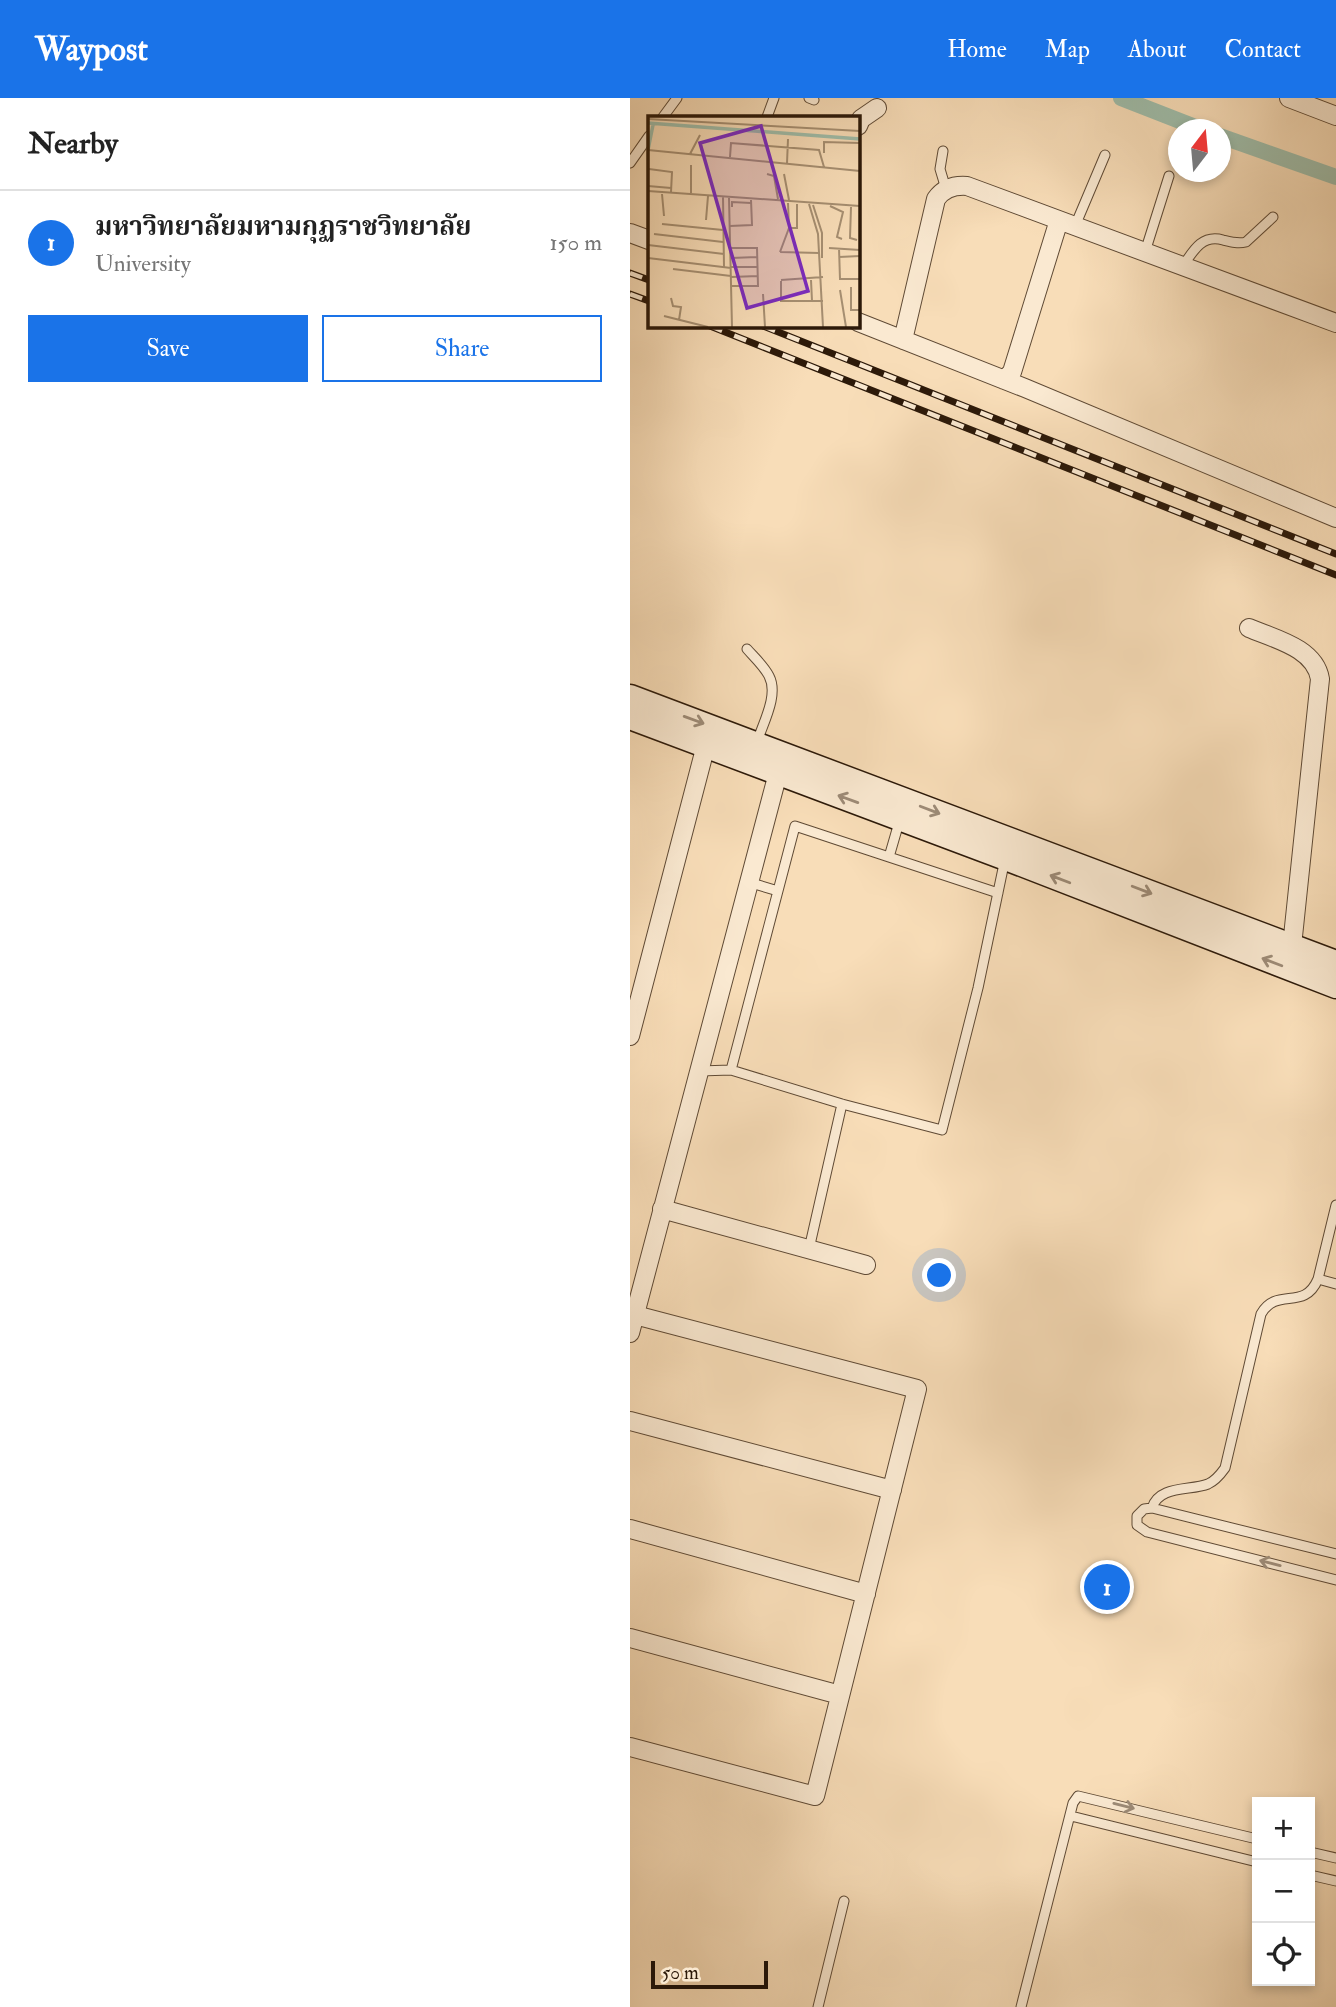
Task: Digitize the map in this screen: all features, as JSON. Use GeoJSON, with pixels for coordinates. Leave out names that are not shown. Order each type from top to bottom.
{"type":"FeatureCollection","features":[{"type":"Feature","properties":{"kind":"main road"},"geometry":{"type":"LineString","coordinates":[[630,696],[757,744],[781,764],[901,818],[1336,986]]}},
{"type":"Feature","properties":{"kind":"main road"},"geometry":{"type":"LineString","coordinates":[[630,717],[706,745],[781,764],[1336,963]]}},
{"type":"Feature","properties":{"kind":"street"},"geometry":{"type":"LineString","coordinates":[[1289,98],[1336,117]]}},
{"type":"Feature","properties":{"kind":"street"},"geometry":{"type":"LineString","coordinates":[[859,122],[877,108]]}},
{"type":"Feature","properties":{"kind":"street"},"geometry":{"type":"LineString","coordinates":[[903,340],[936,199],[946,189],[967,186],[1336,323]]}},
{"type":"Feature","properties":{"kind":"street"},"geometry":{"type":"LineString","coordinates":[[1004,380],[1012,372],[1067,223]]}},
{"type":"Feature","properties":{"kind":"street"},"geometry":{"type":"LineString","coordinates":[[630,233],[648,240]]}},
{"type":"Feature","properties":{"kind":"street"},"geometry":{"type":"LineString","coordinates":[[859,322],[1336,518]]}},
{"type":"Feature","properties":{"kind":"street"},"geometry":{"type":"LineString","coordinates":[[1249,628],[1305,654],[1316,665],[1320,679],[1292,946]]}},
{"type":"Feature","properties":{"kind":"street"},"geometry":{"type":"LineString","coordinates":[[630,1036],[706,745]]}},
{"type":"Feature","properties":{"kind":"street"},"geometry":{"type":"LineString","coordinates":[[630,1333],[781,764]]}},
{"type":"Feature","properties":{"kind":"street"},"geometry":{"type":"LineString","coordinates":[[663,1209],[866,1265]]}},
{"type":"Feature","properties":{"kind":"street"},"geometry":{"type":"LineString","coordinates":[[630,1747],[815,1796],[917,1389],[635,1315]]}},
{"type":"Feature","properties":{"kind":"street"},"geometry":{"type":"LineString","coordinates":[[630,1421],[892,1490]]}},
{"type":"Feature","properties":{"kind":"street"},"geometry":{"type":"LineString","coordinates":[[630,1529],[866,1594]]}},
{"type":"Feature","properties":{"kind":"street"},"geometry":{"type":"LineString","coordinates":[[630,1638],[841,1695]]}},
{"type":"Feature","properties":{"kind":"lane"},"geometry":{"type":"LineString","coordinates":[[664,116],[677,98]]}},
{"type":"Feature","properties":{"kind":"lane"},"geometry":{"type":"LineString","coordinates":[[767,116],[774,98]]}},
{"type":"Feature","properties":{"kind":"lane"},"geometry":{"type":"LineString","coordinates":[[630,163],[648,137]]}},
{"type":"Feature","properties":{"kind":"lane"},"geometry":{"type":"LineString","coordinates":[[943,151],[940,169],[946,189]]}},
{"type":"Feature","properties":{"kind":"lane"},"geometry":{"type":"LineString","coordinates":[[1067,223],[1105,155]]}},
{"type":"Feature","properties":{"kind":"lane"},"geometry":{"type":"LineString","coordinates":[[1145,252],[1168,179]]}},
{"type":"Feature","properties":{"kind":"lane"},"geometry":{"type":"LineString","coordinates":[[1183,266],[1203,240],[1217,238],[1246,242],[1273,217]]}},
{"type":"Feature","properties":{"kind":"lane"},"geometry":{"type":"LineString","coordinates":[[747,649],[768,674],[772,686],[772,695],[757,744]]}},
{"type":"Feature","properties":{"kind":"lane"},"geometry":{"type":"LineString","coordinates":[[889,857],[901,818]]}},
{"type":"Feature","properties":{"kind":"lane"},"geometry":{"type":"LineString","coordinates":[[731,1070],[794,826],[998,893]]}},
{"type":"Feature","properties":{"kind":"lane"},"geometry":{"type":"LineString","coordinates":[[699,1070],[731,1070],[842,1104],[942,1130],[978,988],[1006,858]]}},
{"type":"Feature","properties":{"kind":"lane"},"geometry":{"type":"LineString","coordinates":[[748,882],[778,891]]}},
{"type":"Feature","properties":{"kind":"lane"},"geometry":{"type":"LineString","coordinates":[[809,1250],[842,1104]]}},
{"type":"Feature","properties":{"kind":"lane"},"geometry":{"type":"LineString","coordinates":[[1152,1508],[1159,1497],[1173,1490],[1207,1484],[1225,1468],[1261,1314],[1264,1308],[1273,1303],[1304,1296],[1313,1291],[1336,1205]]}},
{"type":"Feature","properties":{"kind":"lane"},"geometry":{"type":"LineString","coordinates":[[1318,1279],[1336,1284]]}},
{"type":"Feature","properties":{"kind":"lane"},"geometry":{"type":"LineString","coordinates":[[1336,1554],[1152,1508],[1144,1509],[1137,1517],[1137,1525],[1147,1531],[1336,1580]]}},
{"type":"Feature","properties":{"kind":"lane"},"geometry":{"type":"LineString","coordinates":[[1021,2007],[1073,1803],[1078,1796],[1252,1838]]}},
{"type":"Feature","properties":{"kind":"lane"},"geometry":{"type":"LineString","coordinates":[[1071,1816],[1252,1861]]}},
{"type":"Feature","properties":{"kind":"lane"},"geometry":{"type":"LineString","coordinates":[[1315,1853],[1336,1858]]}},
{"type":"Feature","properties":{"kind":"lane"},"geometry":{"type":"LineString","coordinates":[[1315,1876],[1336,1881]]}},
{"type":"Feature","properties":{"kind":"lane"},"geometry":{"type":"LineString","coordinates":[[818,2007],[844,1901]]}},
{"type":"Feature","properties":{"kind":"waterway"},"geometry":{"type":"LineString","coordinates":[[1121,98],[1175,119]]}},
{"type":"Feature","properties":{"kind":"waterway"},"geometry":{"type":"LineString","coordinates":[[1231,140],[1336,177]]}},
{"type":"Feature","properties":{"kind":"railway"},"geometry":{"type":"LineString","coordinates":[[630,273],[648,280]]}},
{"type":"Feature","properties":{"kind":"railway"},"geometry":{"type":"LineString","coordinates":[[630,294],[648,301]]}},
{"type":"Feature","properties":{"kind":"railway"},"geometry":{"type":"LineString","coordinates":[[713,327],[1336,575]]}},
{"type":"Feature","properties":{"kind":"railway"},"geometry":{"type":"LineString","coordinates":[[766,327],[1336,554]]}},
{"type":"Feature","properties":{"kind":"place","name":"มหาวิทยาลัยมหามกุฏราชวิทยาลัย"},"geometry":{"type":"Point","coordinates":[1107,1587]}}]}
